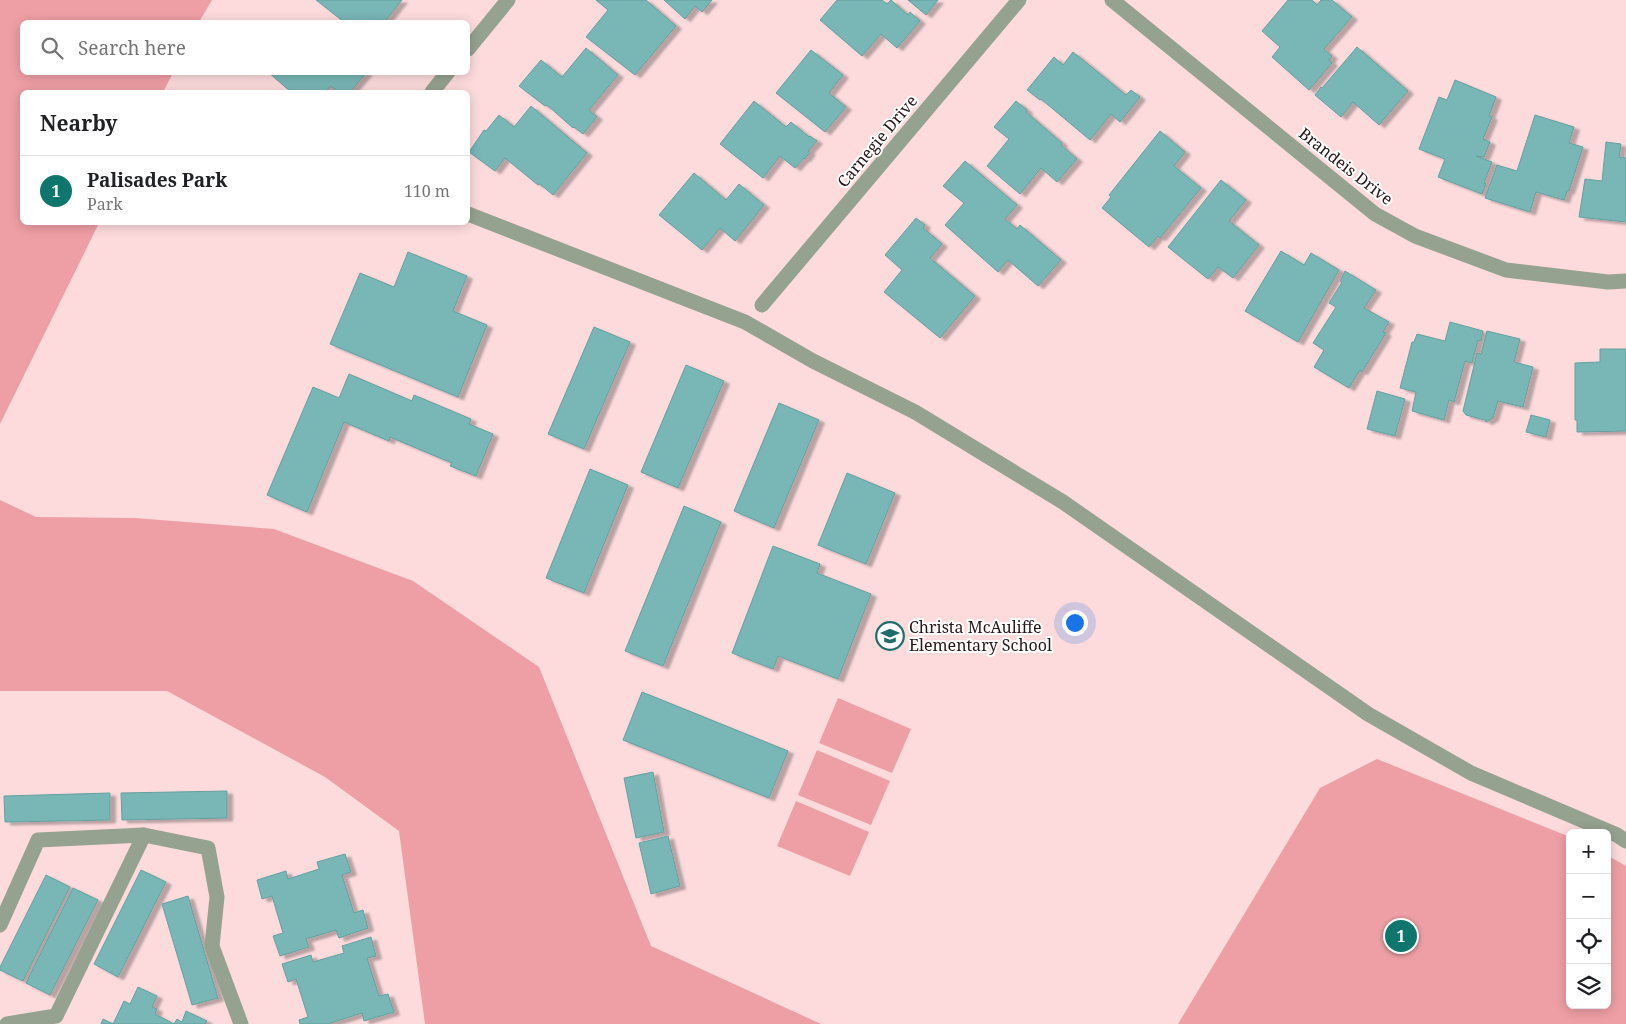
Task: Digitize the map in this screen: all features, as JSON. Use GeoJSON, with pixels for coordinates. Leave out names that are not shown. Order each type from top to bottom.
{"type":"FeatureCollection","features":[{"type":"Feature","properties":{"kind":"street"},"geometry":{"type":"LineString","coordinates":[[470,47],[508,0]]}},
{"type":"Feature","properties":{"kind":"street","name":"Carnegie Drive"},"geometry":{"type":"LineString","coordinates":[[762,305],[1018,0]]}},
{"type":"Feature","properties":{"kind":"street","name":"Brandeis Drive"},"geometry":{"type":"LineString","coordinates":[[1112,0],[1375,214],[1414,236],[1506,270],[1608,282],[1626,281]]}},
{"type":"Feature","properties":{"kind":"street"},"geometry":{"type":"LineString","coordinates":[[434,90],[446,75]]}},
{"type":"Feature","properties":{"kind":"street"},"geometry":{"type":"LineString","coordinates":[[470,215],[745,322],[814,361],[915,412],[1063,502],[1368,714],[1471,772],[1617,835],[1626,841]]}},
{"type":"Feature","properties":{"kind":"street"},"geometry":{"type":"LineString","coordinates":[[0,925],[38,840],[144,835],[208,848],[217,897],[212,946],[241,1024]]}},
{"type":"Feature","properties":{"kind":"street"},"geometry":{"type":"LineString","coordinates":[[7,1024],[56,1016],[144,835]]}},
{"type":"Feature","properties":{"kind":"shaded area"},"geometry":{"type":"Polygon","coordinates":[[[0,0],[212,0],[200,20],[20,20],[20,75],[172,75],[164,90],[20,90],[20,225],[98,225],[0,424],[0,0]]]}},
{"type":"Feature","properties":{"kind":"shaded area"},"geometry":{"type":"Polygon","coordinates":[[[0,500],[36,517],[135,518],[274,529],[413,581],[539,667],[651,946],[821,1024],[425,1024],[399,831],[325,777],[167,691],[0,691],[0,500]]]}},
{"type":"Feature","properties":{"kind":"shaded area"},"geometry":{"type":"Polygon","coordinates":[[[838,698],[911,729],[892,773],[819,743],[838,698]]]}},
{"type":"Feature","properties":{"kind":"shaded area"},"geometry":{"type":"Polygon","coordinates":[[[817,750],[890,781],[871,825],[798,795],[817,750]]]}},
{"type":"Feature","properties":{"kind":"shaded area"},"geometry":{"type":"Polygon","coordinates":[[[1377,759],[1566,835],[1566,1009],[1611,1009],[1611,857],[1626,866],[1626,1024],[1178,1024],[1320,788],[1377,759]]]}},
{"type":"Feature","properties":{"kind":"shaded area"},"geometry":{"type":"Polygon","coordinates":[[[796,801],[869,832],[850,876],[777,846],[796,801]]]}},
{"type":"Feature","properties":{"kind":"building"},"geometry":{"type":"Polygon","coordinates":[[[316,0],[402,0],[386,20],[341,20],[316,0]]]}},
{"type":"Feature","properties":{"kind":"building"},"geometry":{"type":"Polygon","coordinates":[[[596,0],[646,0],[676,26],[635,75],[586,37],[608,10],[596,0]]]}},
{"type":"Feature","properties":{"kind":"building"},"geometry":{"type":"Polygon","coordinates":[[[664,0],[712,0],[702,12],[695,6],[685,19],[664,0]]]}},
{"type":"Feature","properties":{"kind":"building"},"geometry":{"type":"Polygon","coordinates":[[[837,0],[882,0],[887,4],[891,0],[908,15],[910,12],[920,21],[897,48],[881,34],[862,56],[820,20],[837,0]]]}},
{"type":"Feature","properties":{"kind":"building"},"geometry":{"type":"Polygon","coordinates":[[[908,0],[938,0],[926,15],[908,0]]]}},
{"type":"Feature","properties":{"kind":"building"},"geometry":{"type":"Polygon","coordinates":[[[1288,0],[1312,0],[1317,5],[1321,0],[1332,0],[1352,17],[1324,49],[1332,56],[1329,60],[1332,63],[1309,90],[1272,57],[1280,47],[1262,31],[1288,0]]]}},
{"type":"Feature","properties":{"kind":"building"},"geometry":{"type":"Polygon","coordinates":[[[1357,47],[1408,91],[1379,125],[1353,102],[1341,117],[1315,95],[1357,47]]]}},
{"type":"Feature","properties":{"kind":"building"},"geometry":{"type":"Polygon","coordinates":[[[586,48],[618,75],[589,110],[597,117],[583,134],[573,128],[547,105],[545,106],[519,86],[541,60],[562,77],[586,48]]]}},
{"type":"Feature","properties":{"kind":"building"},"geometry":{"type":"Polygon","coordinates":[[[811,50],[843,75],[829,93],[846,107],[825,132],[776,93],[811,50]]]}},
{"type":"Feature","properties":{"kind":"building"},"geometry":{"type":"Polygon","coordinates":[[[1073,52],[1126,95],[1131,90],[1140,97],[1120,122],[1111,114],[1090,140],[1041,99],[1027,90],[1054,57],[1063,65],[1073,52]]]}},
{"type":"Feature","properties":{"kind":"building"},"geometry":{"type":"Polygon","coordinates":[[[271,75],[364,75],[352,90],[336,90],[331,86],[327,90],[289,90],[271,75]]]}},
{"type":"Feature","properties":{"kind":"building"},"geometry":{"type":"Polygon","coordinates":[[[1455,80],[1496,97],[1489,116],[1492,117],[1483,139],[1490,142],[1484,157],[1476,156],[1492,162],[1482,194],[1438,177],[1445,159],[1419,149],[1439,97],[1447,100],[1455,80]]]}},
{"type":"Feature","properties":{"kind":"building"},"geometry":{"type":"Polygon","coordinates":[[[754,101],[786,127],[791,122],[817,141],[808,151],[810,152],[805,159],[795,168],[780,156],[763,178],[720,144],[754,101]]]}},
{"type":"Feature","properties":{"kind":"building"},"geometry":{"type":"Polygon","coordinates":[[[1016,101],[1077,159],[1057,182],[1041,168],[1020,194],[987,166],[1009,139],[994,127],[1016,101]]]}},
{"type":"Feature","properties":{"kind":"building"},"geometry":{"type":"Polygon","coordinates":[[[531,106],[587,153],[553,195],[505,158],[495,171],[470,153],[484,130],[486,131],[499,115],[514,127],[531,106]]]}},
{"type":"Feature","properties":{"kind":"building"},"geometry":{"type":"Polygon","coordinates":[[[1535,115],[1574,127],[1569,143],[1583,147],[1569,191],[1567,191],[1564,200],[1536,192],[1530,212],[1485,198],[1497,165],[1517,171],[1535,115]]]}},
{"type":"Feature","properties":{"kind":"building"},"geometry":{"type":"Polygon","coordinates":[[[1160,131],[1185,152],[1174,166],[1201,188],[1160,238],[1158,236],[1149,247],[1102,208],[1111,197],[1109,195],[1160,131]]]}},
{"type":"Feature","properties":{"kind":"building"},"geometry":{"type":"Polygon","coordinates":[[[1606,142],[1621,144],[1619,157],[1626,158],[1626,222],[1579,217],[1585,179],[1602,181],[1606,142]]]}},
{"type":"Feature","properties":{"kind":"building"},"geometry":{"type":"Polygon","coordinates":[[[965,161],[1017,205],[1005,219],[1017,229],[1020,225],[1061,260],[1038,286],[1008,260],[998,272],[945,225],[964,203],[943,186],[965,161]]]}},
{"type":"Feature","properties":{"kind":"building"},"geometry":{"type":"Polygon","coordinates":[[[694,173],[726,200],[739,184],[764,205],[735,241],[720,228],[702,250],[659,215],[694,173]]]}},
{"type":"Feature","properties":{"kind":"building"},"geometry":{"type":"Polygon","coordinates":[[[1221,180],[1246,200],[1229,221],[1259,245],[1233,278],[1218,267],[1208,279],[1168,247],[1221,180]]]}},
{"type":"Feature","properties":{"kind":"building"},"geometry":{"type":"Polygon","coordinates":[[[916,218],[925,225],[923,228],[942,244],[930,258],[975,296],[940,338],[884,292],[902,270],[885,255],[916,218]]]}},
{"type":"Feature","properties":{"kind":"building"},"geometry":{"type":"Polygon","coordinates":[[[1281,251],[1304,265],[1311,253],[1339,270],[1298,342],[1245,311],[1281,251]]]}},
{"type":"Feature","properties":{"kind":"building"},"geometry":{"type":"Polygon","coordinates":[[[408,252],[467,276],[453,311],[487,325],[458,397],[330,344],[360,273],[394,287],[408,252]]]}},
{"type":"Feature","properties":{"kind":"building"},"geometry":{"type":"Polygon","coordinates":[[[1345,271],[1376,290],[1364,308],[1389,322],[1383,332],[1386,333],[1362,372],[1360,370],[1349,388],[1314,367],[1324,350],[1313,343],[1336,307],[1329,303],[1342,282],[1340,281],[1345,271]]]}},
{"type":"Feature","properties":{"kind":"building"},"geometry":{"type":"Polygon","coordinates":[[[1450,322],[1483,331],[1481,341],[1478,340],[1472,363],[1465,361],[1454,402],[1449,400],[1444,420],[1412,411],[1416,392],[1400,388],[1412,342],[1414,342],[1417,334],[1445,341],[1450,322]]]}},
{"type":"Feature","properties":{"kind":"building"},"geometry":{"type":"Polygon","coordinates":[[[594,327],[630,342],[584,449],[548,434],[594,327]]]}},
{"type":"Feature","properties":{"kind":"building"},"geometry":{"type":"Polygon","coordinates":[[[1487,331],[1520,339],[1514,362],[1533,367],[1523,407],[1498,401],[1493,418],[1486,422],[1485,420],[1466,415],[1463,411],[1477,353],[1481,354],[1487,331]]]}},
{"type":"Feature","properties":{"kind":"building"},"geometry":{"type":"Polygon","coordinates":[[[1600,349],[1626,349],[1626,431],[1577,432],[1577,420],[1575,420],[1575,363],[1600,362],[1600,349]]]}},
{"type":"Feature","properties":{"kind":"building"},"geometry":{"type":"Polygon","coordinates":[[[686,365],[724,381],[678,488],[641,472],[686,365]]]}},
{"type":"Feature","properties":{"kind":"building"},"geometry":{"type":"Polygon","coordinates":[[[349,374],[412,401],[414,395],[471,419],[469,424],[493,434],[476,476],[450,466],[452,463],[390,437],[389,441],[344,422],[307,512],[267,495],[313,387],[339,398],[349,374]]]}},
{"type":"Feature","properties":{"kind":"building"},"geometry":{"type":"Polygon","coordinates":[[[1377,391],[1405,399],[1395,436],[1367,429],[1377,391]]]}},
{"type":"Feature","properties":{"kind":"building"},"geometry":{"type":"Polygon","coordinates":[[[779,403],[819,420],[774,528],[734,511],[779,403]]]}},
{"type":"Feature","properties":{"kind":"building"},"geometry":{"type":"Polygon","coordinates":[[[1531,415],[1550,420],[1546,437],[1526,432],[1531,415]]]}},
{"type":"Feature","properties":{"kind":"building"},"geometry":{"type":"Polygon","coordinates":[[[590,469],[628,485],[584,593],[546,578],[590,469]]]}},
{"type":"Feature","properties":{"kind":"building"},"geometry":{"type":"Polygon","coordinates":[[[847,473],[895,493],[866,564],[818,545],[847,473]]]}},
{"type":"Feature","properties":{"kind":"building"},"geometry":{"type":"Polygon","coordinates":[[[684,506],[721,522],[663,666],[625,651],[684,506]]]}},
{"type":"Feature","properties":{"kind":"building"},"geometry":{"type":"Polygon","coordinates":[[[773,546],[820,564],[817,573],[871,594],[838,679],[778,656],[773,669],[732,653],[773,546]]]}},
{"type":"Feature","properties":{"kind":"building"},"geometry":{"type":"Polygon","coordinates":[[[642,692],[788,751],[769,798],[623,740],[642,692]]]}},
{"type":"Feature","properties":{"kind":"building"},"geometry":{"type":"Polygon","coordinates":[[[653,772],[664,832],[636,838],[624,778],[653,772]]]}},
{"type":"Feature","properties":{"kind":"building"},"geometry":{"type":"Polygon","coordinates":[[[227,791],[227,818],[122,820],[121,793],[227,791]]]}},
{"type":"Feature","properties":{"kind":"building"},"geometry":{"type":"Polygon","coordinates":[[[110,793],[110,820],[5,822],[4,796],[110,793]]]}},
{"type":"Feature","properties":{"kind":"building"},"geometry":{"type":"Polygon","coordinates":[[[668,836],[680,886],[651,894],[639,843],[668,836]]]}},
{"type":"Feature","properties":{"kind":"building"},"geometry":{"type":"Polygon","coordinates":[[[345,854],[351,872],[342,875],[354,913],[363,910],[368,928],[339,938],[336,930],[306,939],[309,947],[280,956],[273,936],[283,933],[272,896],[262,899],[257,880],[286,871],[288,879],[319,869],[317,862],[345,854]]]}},
{"type":"Feature","properties":{"kind":"building"},"geometry":{"type":"Polygon","coordinates":[[[141,870],[166,882],[118,977],[94,964],[141,870]]]}},
{"type":"Feature","properties":{"kind":"building"},"geometry":{"type":"Polygon","coordinates":[[[46,875],[70,887],[23,981],[0,970],[0,967],[46,875]]]}},
{"type":"Feature","properties":{"kind":"building"},"geometry":{"type":"Polygon","coordinates":[[[73,888],[98,900],[50,995],[26,983],[73,888]]]}},
{"type":"Feature","properties":{"kind":"building"},"geometry":{"type":"Polygon","coordinates":[[[188,896],[218,998],[192,1005],[162,904],[188,896]]]}},
{"type":"Feature","properties":{"kind":"building"},"geometry":{"type":"Polygon","coordinates":[[[371,937],[376,956],[367,958],[379,996],[388,994],[394,1012],[364,1021],[362,1013],[331,1024],[300,1024],[299,1020],[308,1017],[296,979],[288,982],[282,964],[311,955],[313,962],[344,953],[342,946],[371,937]]]}},
{"type":"Feature","properties":{"kind":"building"},"geometry":{"type":"Polygon","coordinates":[[[138,987],[157,996],[152,1007],[157,1009],[155,1014],[174,1024],[113,1024],[124,1001],[130,1004],[138,987]]]}},
{"type":"Feature","properties":{"kind":"building"},"geometry":{"type":"Polygon","coordinates":[[[186,1011],[207,1021],[205,1024],[174,1024],[177,1019],[182,1022],[186,1011]]]}},
{"type":"Feature","properties":{"kind":"building"},"geometry":{"type":"Polygon","coordinates":[[[103,1019],[113,1024],[101,1024],[103,1019]]]}},
{"type":"Feature","properties":{"kind":"place","name":"Christa McAuliffe Elementary School"},"geometry":{"type":"Point","coordinates":[890,636]}},
{"type":"Feature","properties":{"kind":"place","name":"Palisades Park"},"geometry":{"type":"Point","coordinates":[1401,936]}}]}
